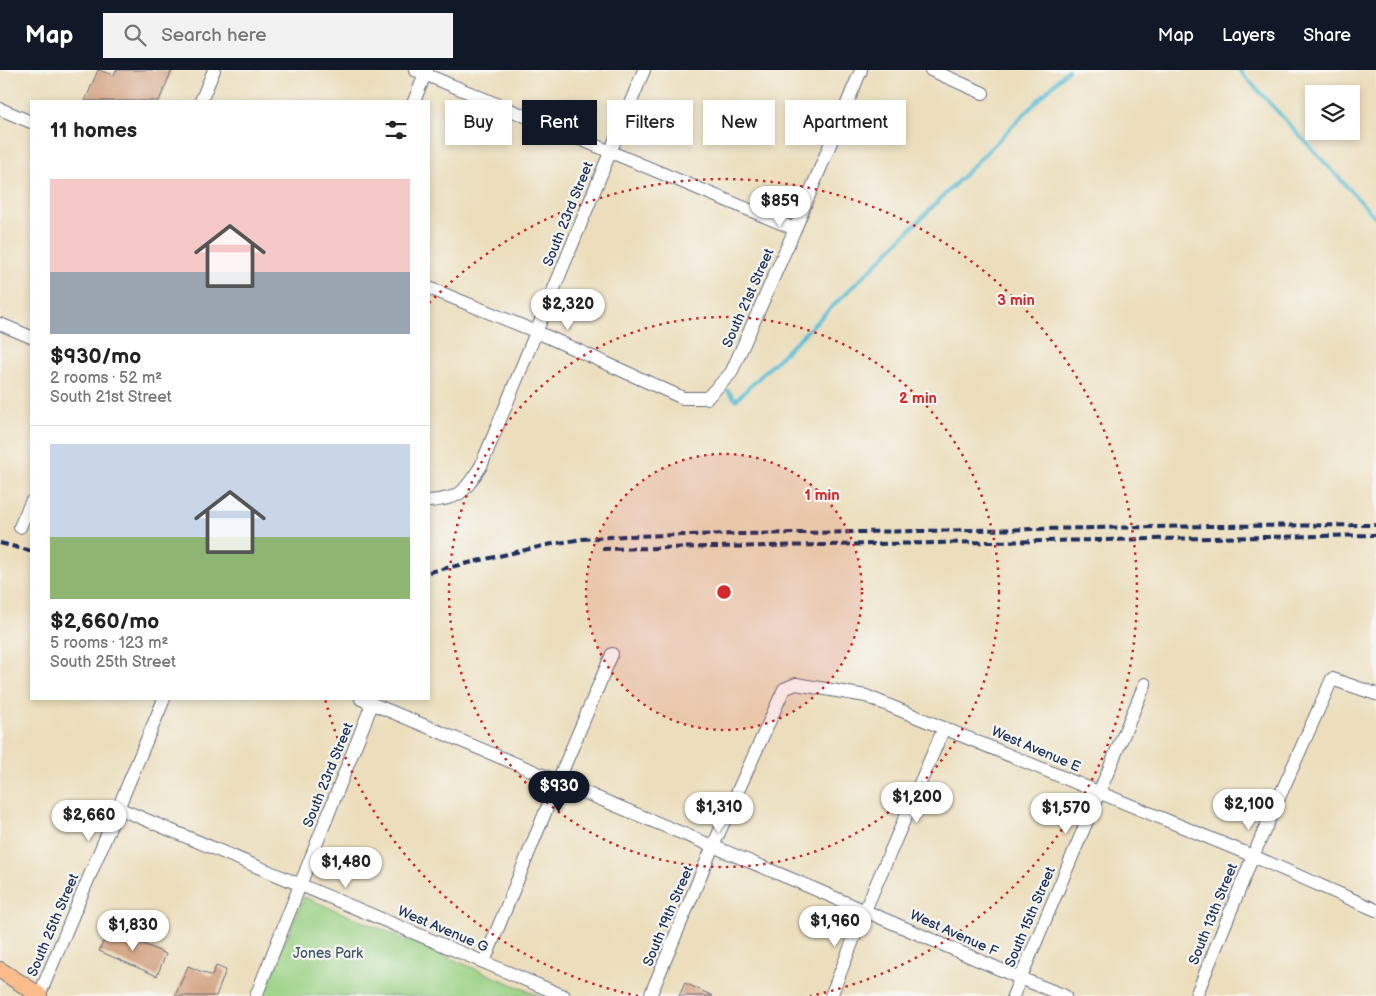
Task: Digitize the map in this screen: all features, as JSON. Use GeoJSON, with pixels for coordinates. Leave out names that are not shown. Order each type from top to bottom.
{"type":"FeatureCollection","features":[{"type":"Feature","properties":{"kind":"main road"},"geometry":{"type":"LineString","coordinates":[[0,970],[40,996]]}},
{"type":"Feature","properties":{"kind":"main road"},"geometry":{"type":"LineString","coordinates":[[0,984],[40,996]]}},
{"type":"Feature","properties":{"kind":"street"},"geometry":{"type":"LineString","coordinates":[[201,100],[214,70]]}},
{"type":"Feature","properties":{"kind":"street","name":"South 23rd Street"},"geometry":{"type":"LineString","coordinates":[[430,501],[450,499],[466,489],[481,466],[644,70]]}},
{"type":"Feature","properties":{"kind":"street","name":"South 21st Street"},"geometry":{"type":"LineString","coordinates":[[537,332],[683,398],[707,398],[711,395],[731,373],[795,229],[861,70]]}},
{"type":"Feature","properties":{"kind":"street"},"geometry":{"type":"LineString","coordinates":[[931,70],[983,93]]}},
{"type":"Feature","properties":{"kind":"street"},"geometry":{"type":"LineString","coordinates":[[414,100],[422,72],[795,229]]}},
{"type":"Feature","properties":{"kind":"street"},"geometry":{"type":"LineString","coordinates":[[0,109],[30,122]]}},
{"type":"Feature","properties":{"kind":"street"},"geometry":{"type":"LineString","coordinates":[[430,288],[537,332]]}},
{"type":"Feature","properties":{"kind":"street"},"geometry":{"type":"LineString","coordinates":[[0,324],[30,337]]}},
{"type":"Feature","properties":{"kind":"street"},"geometry":{"type":"LineString","coordinates":[[20,527],[30,504]]}},
{"type":"Feature","properties":{"kind":"street"},"geometry":{"type":"LineString","coordinates":[[484,962],[612,654]]}},
{"type":"Feature","properties":{"kind":"street","name":"South 13th Street"},"geometry":{"type":"LineString","coordinates":[[1196,996],[1253,856],[1332,679],[1376,694]]}},
{"type":"Feature","properties":{"kind":"street","name":"West Avenue E"},"geometry":{"type":"LineString","coordinates":[[790,686],[796,684],[866,696],[1253,856],[1376,910]]}},
{"type":"Feature","properties":{"kind":"street","name":"South 15th Street"},"geometry":{"type":"LineString","coordinates":[[1012,996],[1145,684]]}},
{"type":"Feature","properties":{"kind":"street","name":"South 19th Street"},"geometry":{"type":"LineString","coordinates":[[650,996],[713,846],[784,689],[790,686]]}},
{"type":"Feature","properties":{"kind":"street","name":"South 25th Street"},"geometry":{"type":"LineString","coordinates":[[40,996],[164,700]]}},
{"type":"Feature","properties":{"kind":"street","name":"South 23rd Street"},"geometry":{"type":"LineString","coordinates":[[256,996],[300,885],[366,701]]}},
{"type":"Feature","properties":{"kind":"street","name":"West Avenue F"},"geometry":{"type":"LineString","coordinates":[[366,701],[1065,996]]}},
{"type":"Feature","properties":{"kind":"street"},"geometry":{"type":"LineString","coordinates":[[831,996],[865,910],[944,728]]}},
{"type":"Feature","properties":{"kind":"street","name":"West Avenue G"},"geometry":{"type":"LineString","coordinates":[[118,808],[564,996]]}},
{"type":"Feature","properties":{"kind":"green space","name":"Jones Park"},"geometry":{"type":"Polygon","coordinates":[[[304,897],[540,996],[262,996],[304,897]]]}},
{"type":"Feature","properties":{"kind":"building"},"geometry":{"type":"Polygon","coordinates":[[[98,70],[114,75],[116,70],[172,70],[159,100],[85,100],[98,70]]]}},
{"type":"Feature","properties":{"kind":"building"},"geometry":{"type":"Polygon","coordinates":[[[109,929],[166,954],[157,976],[99,951],[109,929]]]}},
{"type":"Feature","properties":{"kind":"building"},"geometry":{"type":"Polygon","coordinates":[[[188,966],[212,976],[216,966],[226,970],[216,996],[175,996],[188,966]]]}},
{"type":"Feature","properties":{"kind":"building"},"geometry":{"type":"Polygon","coordinates":[[[685,983],[713,996],[679,996],[685,983]]]}},
{"type":"Feature","properties":{"kind":"waterway"},"geometry":{"type":"LineString","coordinates":[[728,391],[736,400],[874,266],[1068,70]]}},
{"type":"Feature","properties":{"kind":"waterway"},"geometry":{"type":"LineString","coordinates":[[1239,70],[1376,218]]}},
{"type":"Feature","properties":{"kind":"railway"},"geometry":{"type":"LineString","coordinates":[[430,572],[547,545],[582,539],[624,536],[1376,525]]}},
{"type":"Feature","properties":{"kind":"railway"},"geometry":{"type":"LineString","coordinates":[[602,549],[1376,535]]}},
{"type":"Feature","properties":{"kind":"railway"},"geometry":{"type":"LineString","coordinates":[[0,543],[30,551]]}}]}
